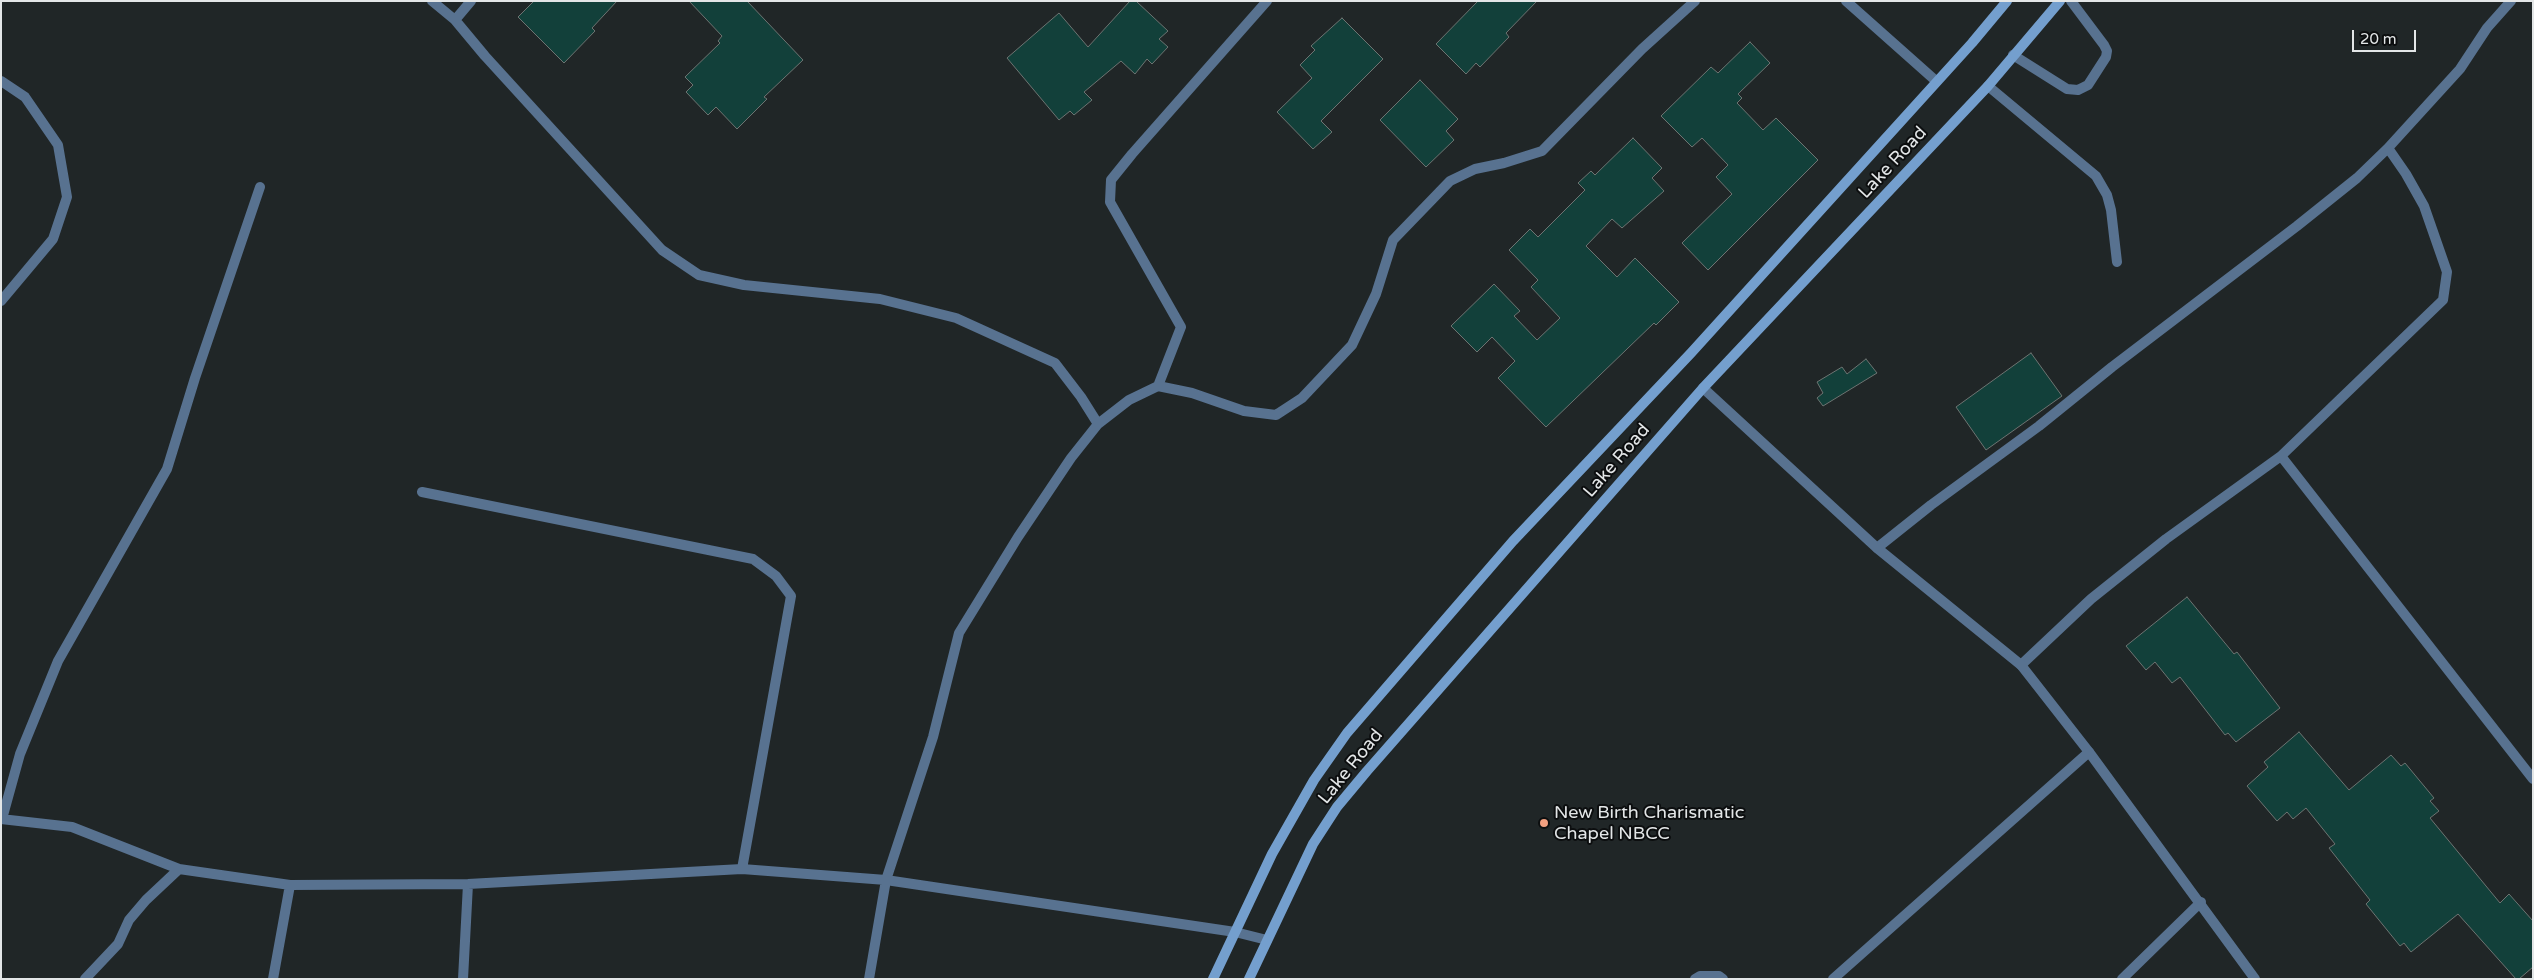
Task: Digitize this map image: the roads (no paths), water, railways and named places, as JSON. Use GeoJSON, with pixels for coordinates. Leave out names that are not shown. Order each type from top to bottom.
{"type":"FeatureCollection","features":[{"type":"Feature","properties":{"kind":"main road","name":"Lake Road"},"geometry":{"type":"LineString","coordinates":[[1213,979],[1272,854],[1314,780],[1347,733],[1513,541],[1691,353],[1972,43],[2007,1]]}},
{"type":"Feature","properties":{"kind":"main road","name":"Lake Road"},"geometry":{"type":"LineString","coordinates":[[1249,979],[1313,844],[1337,808],[1703,388],[1988,86],[2060,1]]}},
{"type":"Feature","properties":{"kind":"street"},"geometry":{"type":"LineString","coordinates":[[432,1],[455,20],[662,250],[699,275],[744,285],[880,299],[956,318],[1054,364],[1081,397],[1098,424]]}},
{"type":"Feature","properties":{"kind":"street"},"geometry":{"type":"LineString","coordinates":[[455,20],[471,1]]}},
{"type":"Feature","properties":{"kind":"street"},"geometry":{"type":"LineString","coordinates":[[1158,386],[1181,327],[1110,202],[1111,180],[1267,1]]}},
{"type":"Feature","properties":{"kind":"street"},"geometry":{"type":"LineString","coordinates":[[869,979],[886,880],[933,737],[959,633],[1018,537],[1071,458],[1098,424],[1129,400],[1158,386],[1192,392],[1244,411],[1276,415],[1302,398],[1352,345],[1376,294],[1393,240],[1450,181],[1475,169],[1504,163],[1542,151],[1642,49],[1695,1]]}},
{"type":"Feature","properties":{"kind":"street"},"geometry":{"type":"LineString","coordinates":[[1846,1],[1936,81]]}},
{"type":"Feature","properties":{"kind":"street"},"geometry":{"type":"LineString","coordinates":[[2013,55],[2067,89],[2078,90],[2088,85],[2106,57],[2107,51],[2071,1]]}},
{"type":"Feature","properties":{"kind":"street"},"geometry":{"type":"LineString","coordinates":[[1877,548],[1931,505],[2039,426],[2112,367],[2357,178],[2388,148],[2460,69],[2488,28],[2511,1]]}},
{"type":"Feature","properties":{"kind":"street"},"geometry":{"type":"LineString","coordinates":[[1,81],[25,97],[58,145],[67,196],[52,239],[1,301]]}},
{"type":"Feature","properties":{"kind":"street"},"geometry":{"type":"LineString","coordinates":[[1988,86],[2096,176],[2106,195],[2110,210],[2117,262]]}},
{"type":"Feature","properties":{"kind":"street"},"geometry":{"type":"LineString","coordinates":[[2021,665],[2091,599],[2166,539],[2281,456],[2443,300],[2447,272],[2424,206],[2406,174],[2388,148]]}},
{"type":"Feature","properties":{"kind":"street"},"geometry":{"type":"LineString","coordinates":[[260,187],[195,378],[167,469],[58,661],[20,754],[2,819],[72,827],[179,869],[290,885],[468,884],[742,869],[886,880],[1236,932],[1267,940]]}},
{"type":"Feature","properties":{"kind":"street"},"geometry":{"type":"LineString","coordinates":[[1703,388],[1877,548],[2021,665],[2089,752],[2255,979]]}},
{"type":"Feature","properties":{"kind":"street"},"geometry":{"type":"LineString","coordinates":[[2281,456],[2533,779]]}},
{"type":"Feature","properties":{"kind":"street"},"geometry":{"type":"LineString","coordinates":[[422,492],[753,559],[776,576],[791,596],[742,869]]}},
{"type":"Feature","properties":{"kind":"street"},"geometry":{"type":"LineString","coordinates":[[1833,979],[2089,752]]}},
{"type":"Feature","properties":{"kind":"street"},"geometry":{"type":"LineString","coordinates":[[85,979],[118,944],[129,920],[146,900],[179,869]]}},
{"type":"Feature","properties":{"kind":"street"},"geometry":{"type":"LineString","coordinates":[[463,979],[468,884]]}},
{"type":"Feature","properties":{"kind":"street"},"geometry":{"type":"LineString","coordinates":[[273,979],[290,885]]}},
{"type":"Feature","properties":{"kind":"street"},"geometry":{"type":"LineString","coordinates":[[2122,979],[2200,902]]}},
{"type":"Feature","properties":{"kind":"street"},"geometry":{"type":"LineString","coordinates":[[1695,979],[1710,976],[1723,979]]}},
{"type":"Feature","properties":{"kind":"place","name":"New Birth Charismatic Chapel NBCC"},"geometry":{"type":"Point","coordinates":[1544,823]}}]}
